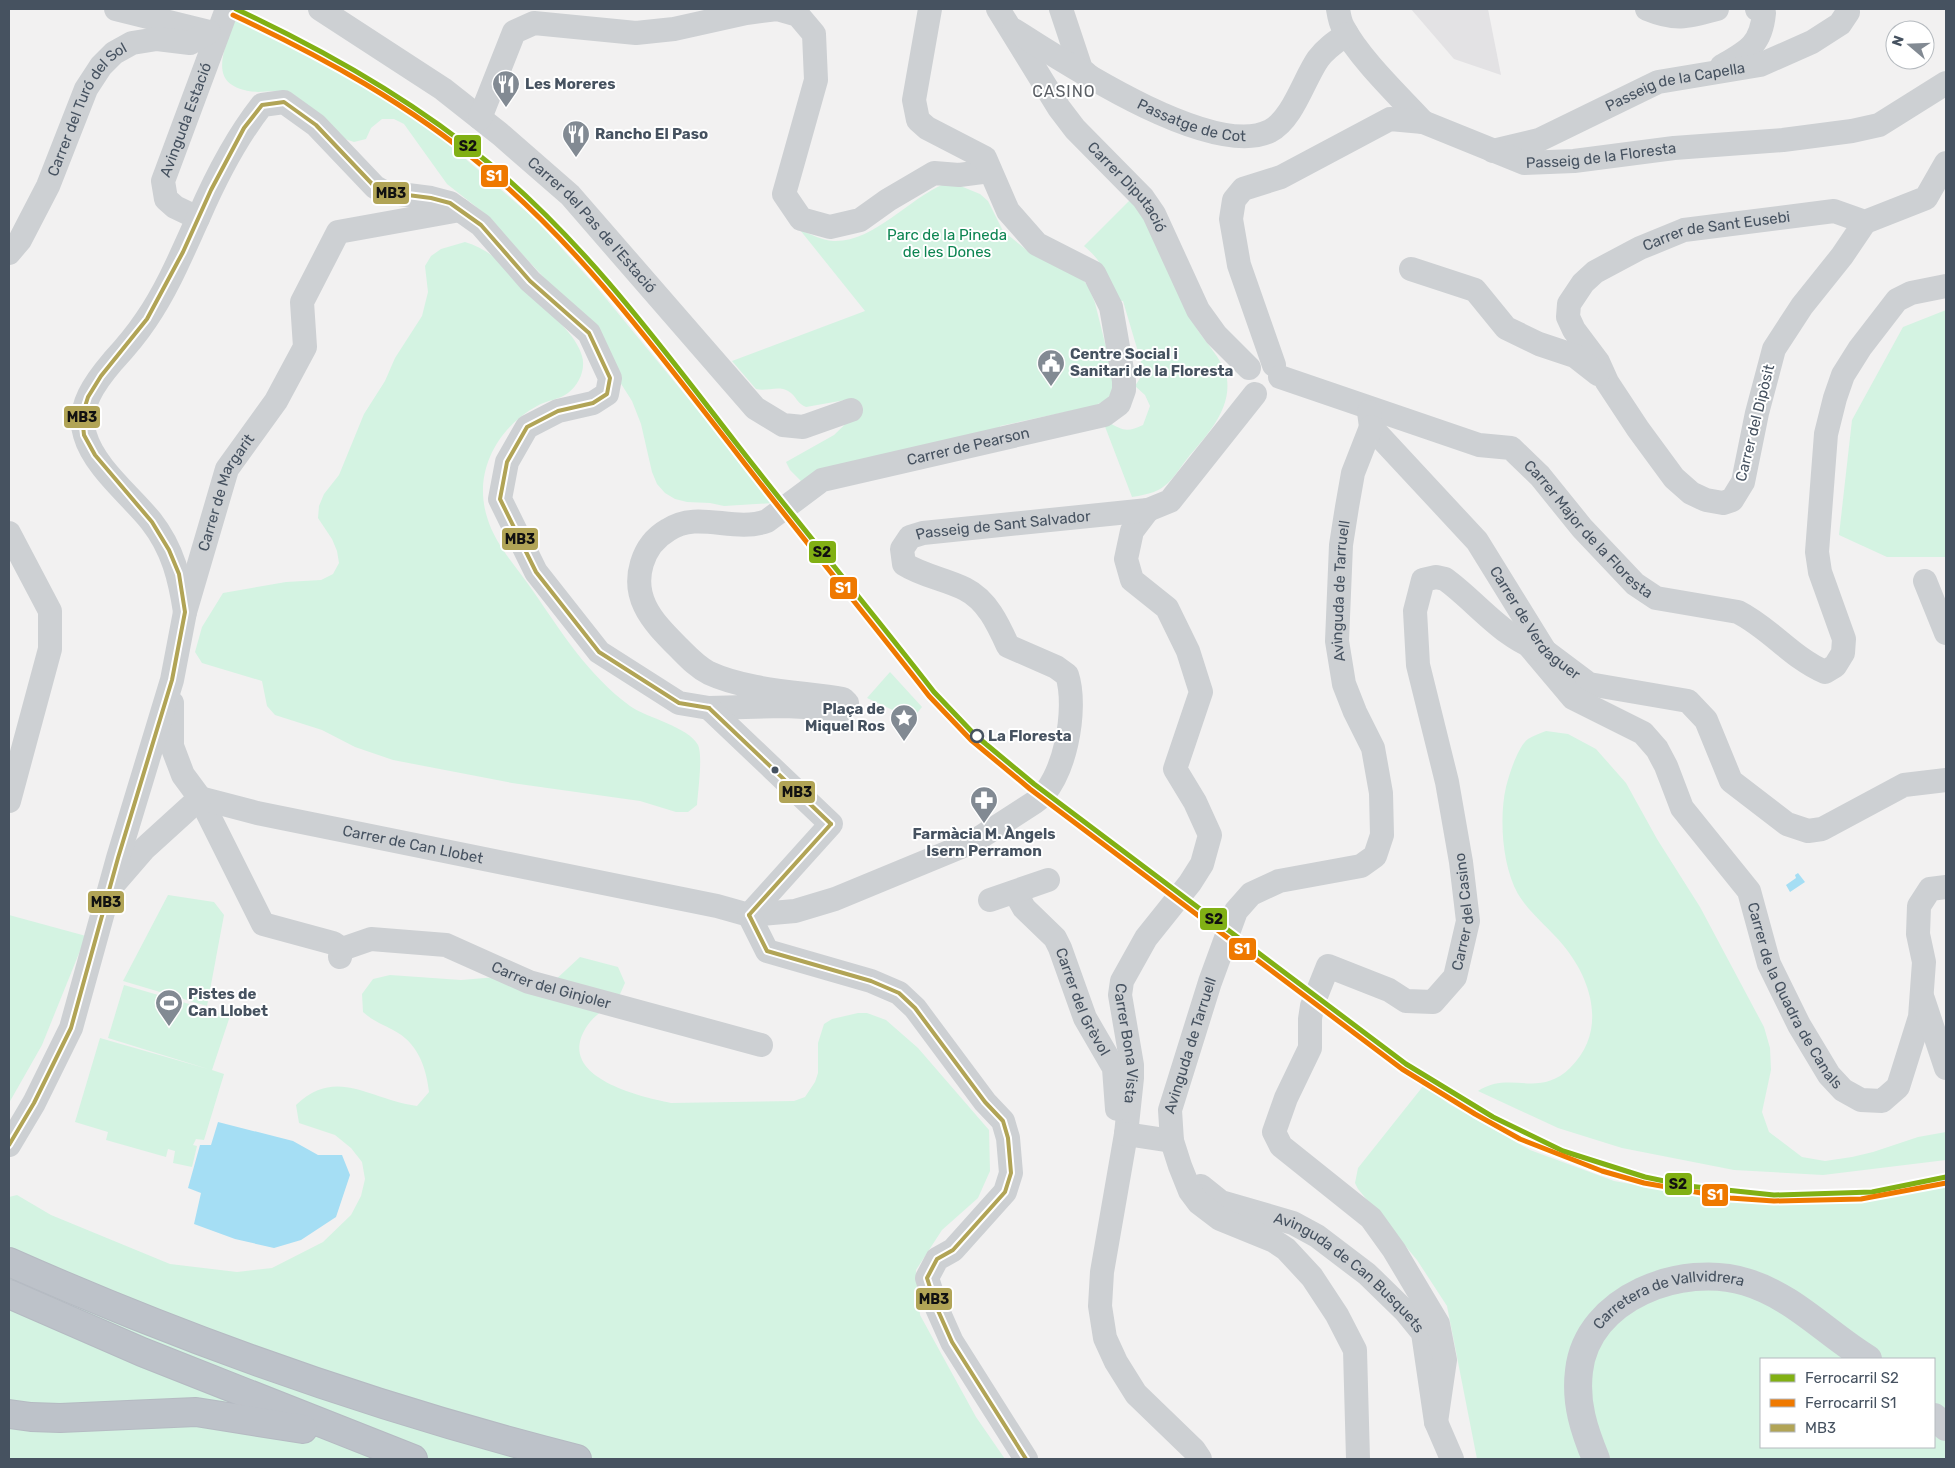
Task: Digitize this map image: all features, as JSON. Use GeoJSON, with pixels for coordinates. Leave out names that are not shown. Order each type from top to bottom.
{"type":"FeatureCollection","features":[{"type":"Feature","properties":{"kind":"highway"},"geometry":{"type":"LineString","coordinates":[[9,1253],[94,1299]]}},
{"type":"Feature","properties":{"kind":"highway"},"geometry":{"type":"LineString","coordinates":[[9,1262],[94,1299],[210,1345],[380,1403],[577,1459]]}},
{"type":"Feature","properties":{"kind":"highway"},"geometry":{"type":"LineString","coordinates":[[9,1294],[142,1352],[413,1459]]}},
{"type":"Feature","properties":{"kind":"highway"},"geometry":{"type":"LineString","coordinates":[[9,1414],[60,1418],[196,1412],[274,1424],[380,1447]]}},
{"type":"Feature","properties":{"kind":"main road","name":"Carretera de Vallvidrera"},"geometry":{"type":"LineString","coordinates":[[1596,1459],[1579,1411],[1578,1383],[1582,1357],[1594,1334],[1610,1314],[1647,1288],[1666,1281],[1710,1274],[1746,1282],[1786,1301],[1864,1358]]}},
{"type":"Feature","properties":{"kind":"main road"},"geometry":{"type":"LineString","coordinates":[[1935,1400],[1946,1406]]}},
{"type":"Feature","properties":{"kind":"main road"},"geometry":{"type":"LineString","coordinates":[[1935,1419],[1946,1427]]}},
{"type":"Feature","properties":{"kind":"street"},"geometry":{"type":"LineString","coordinates":[[116,9],[219,24]]}},
{"type":"Feature","properties":{"kind":"street","name":"Carrer del Pas de l'Estació"},"geometry":{"type":"LineString","coordinates":[[320,9],[443,89],[570,195],[755,408],[783,425],[803,427],[851,410]]}},
{"type":"Feature","properties":{"kind":"street"},"geometry":{"type":"LineString","coordinates":[[480,118],[514,32],[534,23],[636,33],[674,29],[746,13],[777,9],[798,15],[814,34],[816,80],[784,194],[801,219],[830,227],[860,220],[888,200],[934,173],[959,175],[990,171]]}},
{"type":"Feature","properties":{"kind":"street","name":"Carrer de Pearson"},"geometry":{"type":"LineString","coordinates":[[709,708],[785,706],[844,709],[847,704],[843,699],[727,680],[698,667],[673,642],[644,605],[639,584],[641,563],[652,544],[668,529],[690,521],[746,526],[767,521],[822,480],[1104,415],[1110,413],[1119,404],[1124,390],[1111,307],[1094,273],[1037,244],[1008,211],[985,158],[927,128],[918,120],[914,100],[930,9]]}},
{"type":"Feature","properties":{"kind":"street"},"geometry":{"type":"LineString","coordinates":[[1061,9],[1081,69],[1094,80]]}},
{"type":"Feature","properties":{"kind":"street"},"geometry":{"type":"LineString","coordinates":[[1338,9],[1342,26],[1347,34],[1422,122]]}},
{"type":"Feature","properties":{"kind":"street"},"geometry":{"type":"LineString","coordinates":[[1647,9],[1666,17],[1687,18],[1717,9]]}},
{"type":"Feature","properties":{"kind":"street"},"geometry":{"type":"LineString","coordinates":[[1708,74],[1749,51],[1763,32],[1764,13],[1757,9]]}},
{"type":"Feature","properties":{"kind":"street","name":"Passeig de la Capella"},"geometry":{"type":"LineString","coordinates":[[1493,151],[1539,140],[1658,82],[1760,65],[1812,42],[1840,24],[1848,12],[1847,9]]}},
{"type":"Feature","properties":{"kind":"street","name":"Passatge de Cot"},"geometry":{"type":"LineString","coordinates":[[1003,17],[1094,80],[1139,105],[1212,132],[1244,136],[1269,131],[1282,121],[1319,57],[1347,34]]}},
{"type":"Feature","properties":{"kind":"street","name":"Carrer Diputació"},"geometry":{"type":"LineString","coordinates":[[1003,17],[1058,108],[1075,130],[1143,198],[1163,231],[1198,310],[1216,335],[1249,368]]}},
{"type":"Feature","properties":{"kind":"street","name":"Avinguda Estació"},"geometry":{"type":"LineString","coordinates":[[198,218],[175,207],[166,199],[163,181],[219,24]]}},
{"type":"Feature","properties":{"kind":"street","name":"Carrer del Turó del Sol"},"geometry":{"type":"LineString","coordinates":[[9,253],[20,240],[48,186],[86,89],[101,66],[114,53],[132,43],[157,39],[190,43],[219,24]]}},
{"type":"Feature","properties":{"kind":"street","name":"Passeig de la Floresta"},"geometry":{"type":"LineString","coordinates":[[1277,371],[1239,265],[1231,219],[1234,200],[1243,190],[1281,177],[1390,119],[1422,122],[1524,163],[1574,161],[1674,148],[1783,140],[1852,131],[1879,124],[1946,83]]}},
{"type":"Feature","properties":{"kind":"street"},"geometry":{"type":"LineString","coordinates":[[185,612],[179,574],[169,550],[152,522],[94,456],[84,435],[82,416],[88,396],[101,376],[147,319],[183,252],[198,218],[244,128],[262,104],[284,102],[316,125],[375,187],[389,193],[438,200],[460,210],[481,225],[530,281],[589,333],[610,378],[607,394],[593,403],[558,411],[526,427],[507,462],[500,499],[536,572],[599,652],[679,703],[709,708],[831,824],[749,915],[767,951],[872,982],[888,988],[906,999],[924,1020],[985,1102],[1003,1121],[1008,1138],[1011,1173],[1005,1192],[953,1250],[936,1259],[927,1278],[936,1306],[952,1342],[1026,1459]]}},
{"type":"Feature","properties":{"kind":"street"},"geometry":{"type":"LineString","coordinates":[[1865,222],[1926,198],[1946,163]]}},
{"type":"Feature","properties":{"kind":"street","name":"Carrer de Margarit"},"geometry":{"type":"LineString","coordinates":[[9,1145],[34,1103],[71,1028],[108,891],[172,680],[185,612],[227,468],[276,400],[306,347],[302,302],[338,232],[460,210]]}},
{"type":"Feature","properties":{"kind":"street","name":"Carrer de Sant Eusebi"},"geometry":{"type":"LineString","coordinates":[[1608,382],[1598,362],[1574,330],[1568,317],[1569,304],[1583,283],[1595,272],[1640,248],[1684,230],[1834,211],[1865,222]]}},
{"type":"Feature","properties":{"kind":"street","name":"Carrer del Dipòsit"},"geometry":{"type":"LineString","coordinates":[[1608,382],[1638,429],[1674,478],[1691,493],[1706,500],[1724,503],[1732,500],[1743,482],[1757,413],[1774,349],[1786,328],[1842,256],[1865,222]]}},
{"type":"Feature","properties":{"kind":"street"},"geometry":{"type":"LineString","coordinates":[[1411,269],[1476,290],[1506,328],[1539,344],[1575,356],[1608,382]]}},
{"type":"Feature","properties":{"kind":"street","name":"Carrer Major de la Floresta"},"geometry":{"type":"LineString","coordinates":[[1370,418],[1479,445],[1511,448],[1540,476],[1582,528],[1635,584],[1656,598],[1738,612],[1748,617],[1792,654],[1825,672],[1835,666],[1843,653],[1844,639],[1820,572],[1817,552],[1826,434],[1835,398],[1843,375],[1860,348],[1897,300],[1912,293],[1946,286]]}},
{"type":"Feature","properties":{"kind":"street"},"geometry":{"type":"LineString","coordinates":[[1277,371],[1279,386],[1274,392],[1264,396],[1255,394],[1246,381],[1249,368],[1262,361],[1277,371],[1370,418]]}},
{"type":"Feature","properties":{"kind":"street"},"geometry":{"type":"LineString","coordinates":[[1148,510],[1170,501],[1255,394]]}},
{"type":"Feature","properties":{"kind":"street","name":"Carrer de Verdaguer"},"geometry":{"type":"LineString","coordinates":[[1370,418],[1477,540],[1538,649],[1589,684],[1688,702],[1706,720],[1732,781],[1787,824],[1808,831],[1822,830],[1843,820],[1904,784],[1946,780]]}},
{"type":"Feature","properties":{"kind":"street","name":"Avinguda de Tarruell"},"geometry":{"type":"LineString","coordinates":[[1358,1459],[1355,1350],[1337,1316],[1312,1277],[1286,1249],[1274,1241],[1220,1219],[1199,1203],[1190,1191],[1172,1141],[1170,1110],[1210,982],[1236,911],[1252,894],[1279,881],[1361,866],[1375,856],[1382,835],[1381,793],[1373,748],[1355,712],[1344,684],[1337,641],[1341,546],[1346,507],[1353,472],[1370,418]]}},
{"type":"Feature","properties":{"kind":"street","name":"Passeig de Sant Salvador"},"geometry":{"type":"LineString","coordinates":[[749,915],[795,911],[835,899],[974,842],[1042,797],[1059,770],[1064,751],[1071,697],[1067,675],[1056,667],[1008,646],[996,620],[981,601],[965,589],[919,573],[904,564],[902,549],[910,537],[923,533],[1148,510]]}},
{"type":"Feature","properties":{"kind":"street","name":"Carrer Bona Vista"},"geometry":{"type":"LineString","coordinates":[[1148,510],[1132,531],[1126,558],[1132,580],[1167,608],[1188,651],[1201,692],[1175,769],[1195,802],[1210,835],[1202,864],[1190,883],[1146,938],[1122,981],[1120,995],[1132,1065],[1126,1126],[1102,1272],[1100,1306],[1105,1338],[1116,1362],[1136,1394],[1194,1450],[1200,1459]]}},
{"type":"Feature","properties":{"kind":"street"},"geometry":{"type":"LineString","coordinates":[[9,533],[50,611],[50,649],[9,801]]}},
{"type":"Feature","properties":{"kind":"street","name":"Carrer de la Quadra de Canals"},"geometry":{"type":"LineString","coordinates":[[1418,593],[1423,580],[1436,577],[1445,579],[1491,618],[1538,649],[1573,698],[1643,733],[1657,749],[1666,766],[1682,808],[1749,891],[1769,964],[1809,1042],[1829,1075],[1843,1090],[1861,1100],[1882,1101],[1898,1088],[1920,1017],[1924,962],[1918,934],[1919,906],[1930,889],[1946,887]]}},
{"type":"Feature","properties":{"kind":"street"},"geometry":{"type":"LineString","coordinates":[[1925,581],[1946,633]]}},
{"type":"Feature","properties":{"kind":"street","name":"Carrer del Casino"},"geometry":{"type":"LineString","coordinates":[[1418,593],[1414,610],[1418,665],[1447,782],[1461,862],[1468,921],[1461,956],[1455,977],[1433,1002],[1406,1000],[1390,990],[1328,966],[1312,1006],[1310,1048],[1286,1098],[1274,1132],[1281,1146],[1371,1218],[1394,1250],[1438,1324],[1445,1360],[1436,1422]]}},
{"type":"Feature","properties":{"kind":"street"},"geometry":{"type":"LineString","coordinates":[[172,680],[172,746],[183,775],[200,798]]}},
{"type":"Feature","properties":{"kind":"street","name":"Carrer de Margarit"},"geometry":{"type":"LineString","coordinates":[[108,891],[145,848],[200,798]]}},
{"type":"Feature","properties":{"kind":"street","name":"Carrer de Can Llobet"},"geometry":{"type":"LineString","coordinates":[[200,798],[256,813],[717,906],[749,915]]}},
{"type":"Feature","properties":{"kind":"street","name":"Carrer del Ginjoler"},"geometry":{"type":"LineString","coordinates":[[200,798],[263,924],[333,943],[341,953],[371,939],[446,945],[529,982],[761,1044]]}},
{"type":"Feature","properties":{"kind":"street"},"geometry":{"type":"LineString","coordinates":[[990,900],[1048,880]]}},
{"type":"Feature","properties":{"kind":"street","name":"Carrer del Grèvol"},"geometry":{"type":"LineString","coordinates":[[1015,892],[1024,908],[1055,938],[1060,948],[1085,1018],[1114,1068],[1117,1083],[1117,1115],[1126,1126]]}},
{"type":"Feature","properties":{"kind":"street"},"geometry":{"type":"LineString","coordinates":[[1922,997],[1946,1068]]}},
{"type":"Feature","properties":{"kind":"street"},"geometry":{"type":"LineString","coordinates":[[1126,1126],[1172,1141]]}},
{"type":"Feature","properties":{"kind":"street","name":"Avinguda de Can Busquets"},"geometry":{"type":"LineString","coordinates":[[1172,1141],[1193,1178],[1206,1192],[1221,1202],[1293,1223],[1318,1236],[1351,1261],[1406,1311],[1423,1333],[1436,1422],[1452,1459]]}},
{"type":"Feature","properties":{"kind":"shaded area"},"geometry":{"type":"Polygon","coordinates":[[[1411,9],[1488,9],[1501,75],[1454,59],[1411,9]]]}},
{"type":"Feature","properties":{"kind":"green space"},"geometry":{"type":"Polygon","coordinates":[[[235,19],[250,24],[359,81],[446,142],[537,221],[594,284],[774,503],[724,506],[687,502],[675,499],[665,493],[657,484],[652,472],[641,424],[632,401],[574,310],[484,213],[447,184],[404,124],[394,119],[382,119],[371,128],[366,139],[354,142],[342,138],[285,93],[275,91],[258,92],[241,89],[230,84],[224,76],[222,67],[226,44],[235,19]]]}},
{"type":"Feature","properties":{"kind":"green space","name":"Parc de la Pineda de les Dones"},"geometry":{"type":"Polygon","coordinates":[[[944,184],[958,185],[980,194],[988,201],[1003,231],[1029,252],[1082,278],[1089,288],[1095,303],[1114,379],[1111,394],[1106,400],[1094,406],[1000,426],[1000,432],[805,485],[790,470],[786,462],[834,435],[863,407],[851,399],[806,407],[784,389],[756,389],[732,361],[865,311],[800,230],[816,237],[833,241],[848,240],[876,228],[944,184]]]}},
{"type":"Feature","properties":{"kind":"green space"},"geometry":{"type":"Polygon","coordinates":[[[1131,199],[1151,230],[1194,324],[1222,364],[1227,379],[1227,390],[1222,411],[1211,430],[1172,479],[1161,489],[1132,497],[1104,424],[1108,422],[1121,429],[1129,430],[1143,425],[1150,406],[1145,395],[1135,386],[1144,372],[1123,301],[1116,301],[1101,264],[1084,246],[1131,199]]]}},
{"type":"Feature","properties":{"kind":"green space"},"geometry":{"type":"Polygon","coordinates":[[[465,242],[487,252],[515,276],[570,334],[579,348],[583,361],[581,376],[572,390],[561,397],[537,406],[523,415],[510,426],[500,439],[486,468],[483,484],[483,500],[487,517],[495,537],[507,556],[588,667],[630,706],[686,733],[698,745],[700,765],[697,805],[688,812],[676,812],[640,801],[512,783],[393,760],[355,747],[322,730],[275,715],[267,706],[262,681],[202,663],[195,652],[202,627],[223,593],[286,582],[321,580],[333,574],[339,563],[337,551],[332,539],[318,518],[319,506],[324,494],[339,475],[364,414],[385,381],[395,358],[422,316],[428,292],[425,266],[431,256],[441,249],[465,242]]]}},
{"type":"Feature","properties":{"kind":"green space"},"geometry":{"type":"Polygon","coordinates":[[[1946,310],[1946,557],[1887,557],[1839,535],[1852,420],[1903,327],[1946,310]]]}},
{"type":"Feature","properties":{"kind":"green space"},"geometry":{"type":"Polygon","coordinates":[[[890,672],[922,707],[912,719],[867,698],[890,672]]]}},
{"type":"Feature","properties":{"kind":"green space"},"geometry":{"type":"Polygon","coordinates":[[[1546,731],[1568,734],[1596,749],[1626,783],[1657,839],[1700,907],[1764,1027],[1770,1048],[1771,1070],[1762,1112],[1769,1132],[1802,1157],[1825,1161],[1873,1152],[1918,1137],[1946,1132],[1946,1160],[1823,1175],[1734,1170],[1622,1148],[1558,1128],[1478,1091],[1490,1085],[1547,1082],[1558,1077],[1570,1068],[1582,1054],[1589,1039],[1592,1023],[1592,1006],[1582,974],[1563,945],[1528,908],[1518,894],[1508,870],[1505,856],[1503,812],[1509,775],[1517,754],[1524,743],[1528,739],[1546,731]]]}},
{"type":"Feature","properties":{"kind":"green space"},"geometry":{"type":"Polygon","coordinates":[[[168,895],[214,902],[224,915],[207,1006],[123,981],[168,895]]]}},
{"type":"Feature","properties":{"kind":"green space"},"geometry":{"type":"Polygon","coordinates":[[[9,915],[86,936],[42,1045],[9,1103],[9,915]]]}},
{"type":"Feature","properties":{"kind":"green space"},"geometry":{"type":"Polygon","coordinates":[[[580,957],[618,967],[625,983],[616,1000],[595,1016],[580,1040],[580,1056],[588,1069],[602,1080],[619,1088],[671,1103],[794,1101],[805,1097],[815,1082],[818,1073],[818,1043],[824,1024],[832,1019],[858,1013],[867,1013],[886,1020],[918,1048],[989,1130],[990,1171],[978,1198],[942,1230],[916,1270],[920,1315],[976,1417],[1005,1459],[9,1459],[9,1197],[17,1195],[51,1215],[170,1264],[237,1272],[272,1268],[323,1242],[351,1215],[361,1196],[365,1179],[362,1162],[351,1148],[335,1135],[299,1123],[296,1105],[311,1094],[326,1088],[354,1089],[400,1103],[417,1106],[429,1092],[423,1064],[414,1048],[401,1035],[363,1012],[362,994],[373,979],[390,975],[461,980],[497,977],[553,982],[580,957]]]}},
{"type":"Feature","properties":{"kind":"green space"},"geometry":{"type":"Polygon","coordinates":[[[124,985],[230,1016],[212,1070],[224,1074],[204,1140],[196,1139],[193,1145],[197,1146],[192,1167],[173,1163],[175,1151],[168,1149],[166,1157],[106,1140],[108,1132],[75,1122],[100,1038],[208,1069],[108,1038],[124,985]]]}},
{"type":"Feature","properties":{"kind":"green space"},"geometry":{"type":"Polygon","coordinates":[[[1424,1085],[1449,1104],[1530,1150],[1614,1181],[1730,1202],[1817,1204],[1946,1183],[1946,1459],[1477,1459],[1447,1306],[1417,1260],[1355,1183],[1358,1168],[1424,1085]]]}},
{"type":"Feature","properties":{"kind":"water"},"geometry":{"type":"Polygon","coordinates":[[[1798,873],[1805,882],[1790,892],[1786,885],[1796,878],[1795,875],[1798,873]]]}},
{"type":"Feature","properties":{"kind":"water"},"geometry":{"type":"Polygon","coordinates":[[[218,1122],[293,1141],[318,1155],[342,1155],[350,1175],[336,1217],[301,1240],[274,1248],[235,1239],[194,1224],[201,1193],[188,1188],[200,1145],[211,1145],[218,1122]]]}},
{"type":"Feature","properties":{"kind":"rail line","name":"S2"},"geometry":{"type":"LineString","coordinates":[[236,9],[303,42],[400,98],[461,141],[525,195],[590,262],[620,297],[934,692],[975,735],[1034,784],[1406,1064],[1493,1117],[1563,1151],[1645,1177],[1688,1186],[1774,1195],[1872,1192],[1946,1177]]}},
{"type":"Feature","properties":{"kind":"rail line","name":"S1"},"geometry":{"type":"LineString","coordinates":[[233,15],[333,65],[396,103],[457,146],[521,200],[555,233],[618,304],[929,696],[971,740],[1030,789],[1402,1069],[1520,1139],[1602,1171],[1644,1183],[1730,1198],[1774,1201],[1861,1199],[1946,1183]]}},
{"type":"Feature","properties":{"kind":"transit line","name":"MB3"},"geometry":{"type":"LineString","coordinates":[[9,1145],[34,1103],[71,1028],[118,858],[172,680],[185,612],[179,574],[169,550],[152,522],[95,455],[84,435],[82,416],[88,397],[101,376],[147,319],[183,252],[211,190],[244,128],[262,105],[284,102],[316,125],[375,187],[384,192],[431,198],[450,203],[481,225],[530,281],[589,333],[610,378],[607,394],[593,403],[558,411],[527,427],[507,462],[500,499],[536,572],[599,652],[679,703],[709,708]]}},
{"type":"Feature","properties":{"kind":"transit line","name":"MB3"},"geometry":{"type":"LineString","coordinates":[[709,708],[831,824]]}},
{"type":"Feature","properties":{"kind":"transit line","name":"MB3"},"geometry":{"type":"LineString","coordinates":[[749,915],[831,824]]}},
{"type":"Feature","properties":{"kind":"transit line","name":"MB3"},"geometry":{"type":"LineString","coordinates":[[749,915],[767,951],[871,981],[899,993],[915,1008],[985,1102],[1003,1121],[1008,1138],[1011,1173],[1005,1192],[953,1250],[937,1259],[927,1278],[936,1306],[952,1342],[1026,1459]]}},
{"type":"Feature","properties":{"kind":"place","name":"Les Moreres"},"geometry":{"type":"Point","coordinates":[506,108]}},
{"type":"Feature","properties":{"kind":"place","name":"Rancho El Paso"},"geometry":{"type":"Point","coordinates":[576,158]}},
{"type":"Feature","properties":{"kind":"place","name":"Centre Social i Sanitari de la Floresta"},"geometry":{"type":"Point","coordinates":[1051,387]}},
{"type":"Feature","properties":{"kind":"place","name":"La Floresta"},"geometry":{"type":"Point","coordinates":[977,736]}},
{"type":"Feature","properties":{"kind":"place","name":"Plaça de Miquel Ros"},"geometry":{"type":"Point","coordinates":[904,742]}},
{"type":"Feature","properties":{"kind":"place","name":"Farmàcia M. Àngels Isern Perramon"},"geometry":{"type":"Point","coordinates":[984,824]}},
{"type":"Feature","properties":{"kind":"place","name":"Pistes de Can Llobet"},"geometry":{"type":"Point","coordinates":[169,1027]}},
{"type":"Feature","properties":{"kind":"district","name":"CASINO"},"geometry":{"type":"Point","coordinates":[1064,91]}}]}
